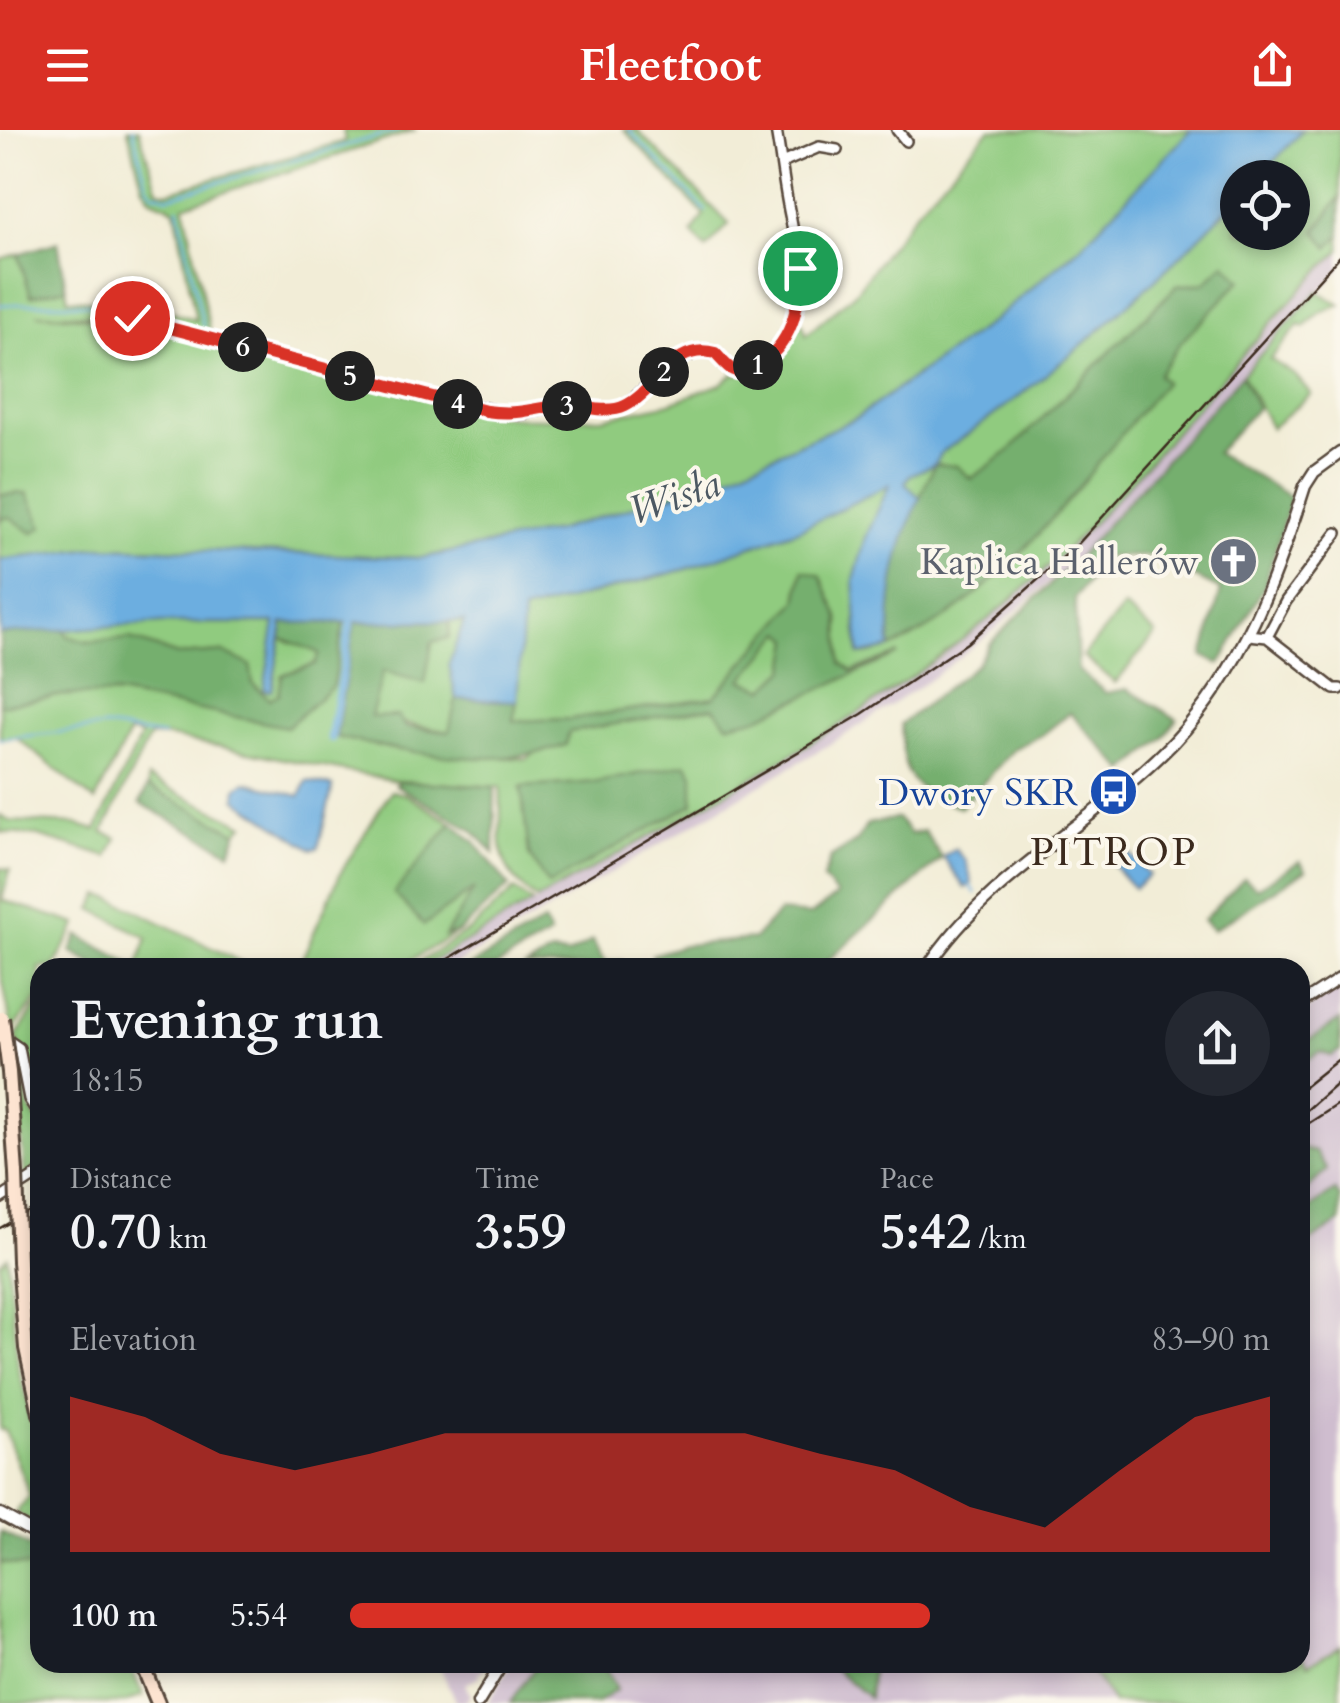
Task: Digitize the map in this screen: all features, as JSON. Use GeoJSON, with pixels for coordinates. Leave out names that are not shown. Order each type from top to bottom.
{"type":"FeatureCollection","features":[{"type":"Feature","properties":{"kind":"main road"},"geometry":{"type":"LineString","coordinates":[[1,1012],[10,1072],[19,1261],[30,1367]]}},
{"type":"Feature","properties":{"kind":"main road"},"geometry":{"type":"LineString","coordinates":[[146,1673],[158,1703]]}},
{"type":"Feature","properties":{"kind":"street"},"geometry":{"type":"LineString","coordinates":[[132,318],[486,411],[519,416],[560,406],[612,410],[635,400],[675,360],[692,352],[715,353],[733,371],[746,372],[779,348],[798,312],[800,270],[776,130]]}},
{"type":"Feature","properties":{"kind":"street"},"geometry":{"type":"LineString","coordinates":[[896,130],[906,141]]}},
{"type":"Feature","properties":{"kind":"street"},"geometry":{"type":"LineString","coordinates":[[782,163],[819,148],[836,150]]}},
{"type":"Feature","properties":{"kind":"street"},"geometry":{"type":"LineString","coordinates":[[937,958],[976,905],[1173,742],[1249,635],[1272,590],[1304,486],[1314,472],[1340,454]]}},
{"type":"Feature","properties":{"kind":"street"},"geometry":{"type":"LineString","coordinates":[[1268,637],[1286,601],[1338,534]]}},
{"type":"Feature","properties":{"kind":"street"},"geometry":{"type":"LineString","coordinates":[[1249,635],[1268,637],[1340,689]]}},
{"type":"Feature","properties":{"kind":"street"},"geometry":{"type":"LineString","coordinates":[[1310,998],[1340,978]]}},
{"type":"Feature","properties":{"kind":"street"},"geometry":{"type":"LineString","coordinates":[[0,1036],[19,1048],[30,1102]]}},
{"type":"Feature","properties":{"kind":"street"},"geometry":{"type":"LineString","coordinates":[[0,1199],[30,1180]]}},
{"type":"Feature","properties":{"kind":"street"},"geometry":{"type":"LineString","coordinates":[[0,1514],[30,1530]]}},
{"type":"Feature","properties":{"kind":"street"},"geometry":{"type":"LineString","coordinates":[[478,1703],[496,1673]]}},
{"type":"Feature","properties":{"kind":"shaded area"},"geometry":{"type":"Polygon","coordinates":[[[1340,250],[1340,270],[1111,521],[1076,559],[988,635],[931,679],[845,735],[466,958],[440,958],[875,702],[942,657],[1073,542],[1340,250]]]}},
{"type":"Feature","properties":{"kind":"shaded area"},"geometry":{"type":"Polygon","coordinates":[[[1340,987],[1340,1703],[487,1703],[505,1673],[1310,1673],[1310,1006],[1340,987]]]}},
{"type":"Feature","properties":{"kind":"shaded area"},"geometry":{"type":"Polygon","coordinates":[[[442,1673],[478,1673],[480,1676],[465,1684],[470,1696],[465,1702],[456,1703],[442,1673]]]}},
{"type":"Feature","properties":{"kind":"green space"},"geometry":{"type":"Polygon","coordinates":[[[128,130],[139,130],[158,190],[168,192],[345,141],[343,130],[416,130],[184,205],[211,336],[131,315],[37,314],[132,321],[485,413],[520,418],[602,418],[670,403],[721,384],[733,374],[752,372],[796,323],[803,324],[806,335],[855,293],[917,210],[989,130],[1191,130],[1080,247],[990,323],[855,419],[719,480],[555,531],[421,558],[102,547],[0,560],[0,519],[10,516],[27,493],[0,495],[0,259],[18,254],[31,295],[66,288],[68,299],[144,303],[196,320],[175,209],[151,199],[143,187],[128,130]]]}},
{"type":"Feature","properties":{"kind":"green space"},"geometry":{"type":"Polygon","coordinates":[[[624,130],[637,130],[729,224],[706,249],[692,233],[704,215],[624,130]]]}},
{"type":"Feature","properties":{"kind":"green space"},"geometry":{"type":"Polygon","coordinates":[[[1303,130],[1340,130],[1340,197],[1316,231],[1329,247],[1340,235],[1340,250],[1068,548],[970,634],[912,677],[789,756],[537,900],[511,874],[505,862],[500,787],[396,781],[170,737],[150,736],[103,832],[117,838],[108,857],[38,836],[0,832],[0,815],[9,821],[75,824],[96,830],[141,736],[130,732],[95,801],[16,737],[0,739],[0,705],[63,695],[118,694],[287,727],[333,685],[344,622],[355,622],[337,737],[396,750],[526,759],[569,732],[713,707],[728,724],[892,657],[851,672],[840,663],[839,617],[820,575],[802,571],[797,601],[714,697],[571,719],[512,721],[523,612],[686,569],[798,530],[890,484],[860,567],[856,606],[859,655],[902,642],[945,617],[987,584],[1066,501],[1164,382],[1157,376],[1181,342],[1241,280],[1177,286],[1008,453],[970,479],[936,464],[920,498],[904,483],[910,475],[935,464],[941,453],[1020,395],[1168,268],[1220,216],[1220,250],[1310,250],[1310,160],[1275,160],[1303,130]],[[687,765],[598,782],[522,788],[625,839],[693,804],[687,765]]]}},
{"type":"Feature","properties":{"kind":"green space"},"geometry":{"type":"Polygon","coordinates":[[[1340,197],[1340,235],[1329,248],[1316,231],[1340,197]]]}},
{"type":"Feature","properties":{"kind":"green space"},"geometry":{"type":"Polygon","coordinates":[[[58,242],[66,288],[31,296],[18,254],[58,242]]]}},
{"type":"Feature","properties":{"kind":"green space"},"geometry":{"type":"Polygon","coordinates":[[[1225,263],[1241,280],[1181,342],[1158,375],[1165,382],[1041,531],[971,598],[932,626],[890,648],[894,573],[913,512],[935,464],[957,466],[971,479],[1008,452],[1177,286],[1205,283],[1225,263]]]}},
{"type":"Feature","properties":{"kind":"green space"},"geometry":{"type":"Polygon","coordinates":[[[1318,291],[1340,305],[1321,312],[1305,327],[1299,325],[1270,359],[1296,376],[1311,394],[1271,428],[1242,375],[1318,291]]]}},
{"type":"Feature","properties":{"kind":"green space"},"geometry":{"type":"Polygon","coordinates":[[[1242,375],[1257,408],[1216,453],[1291,497],[1265,585],[1220,664],[1203,656],[1221,590],[1151,556],[1107,557],[1075,598],[1078,670],[1106,693],[1127,689],[1177,719],[1163,739],[1125,771],[1070,713],[1042,735],[1015,748],[960,808],[919,787],[907,770],[901,724],[976,665],[989,644],[1076,559],[1242,375]]]}},
{"type":"Feature","properties":{"kind":"green space"},"geometry":{"type":"Polygon","coordinates":[[[27,493],[43,527],[32,533],[10,517],[0,519],[0,495],[27,493]]]}},
{"type":"Feature","properties":{"kind":"green space"},"geometry":{"type":"Polygon","coordinates":[[[803,570],[820,575],[839,617],[841,663],[852,671],[898,654],[756,718],[728,724],[713,707],[569,732],[566,745],[538,753],[452,757],[336,737],[355,622],[450,621],[449,638],[432,642],[425,683],[383,671],[371,717],[398,716],[406,727],[449,732],[456,699],[517,701],[513,721],[571,719],[714,697],[797,601],[803,570]],[[783,632],[742,680],[765,689],[786,670],[791,639],[783,632]]]}},
{"type":"Feature","properties":{"kind":"green space"},"geometry":{"type":"Polygon","coordinates":[[[1124,607],[1156,634],[1115,683],[1083,656],[1124,607]]]}},
{"type":"Feature","properties":{"kind":"green space"},"geometry":{"type":"Polygon","coordinates":[[[450,621],[465,621],[450,663],[456,699],[450,732],[370,717],[383,670],[432,641],[449,638],[450,621]]]}},
{"type":"Feature","properties":{"kind":"green space"},"geometry":{"type":"Polygon","coordinates":[[[344,622],[333,686],[287,727],[118,694],[63,695],[0,705],[0,634],[63,628],[68,636],[86,642],[130,639],[178,655],[223,652],[250,665],[253,684],[269,699],[279,694],[282,675],[315,664],[319,653],[281,638],[283,623],[344,622]]]}},
{"type":"Feature","properties":{"kind":"green space"},"geometry":{"type":"Polygon","coordinates":[[[276,623],[265,690],[272,690],[281,638],[319,652],[316,664],[282,675],[279,694],[269,699],[223,652],[178,655],[130,639],[86,642],[67,636],[63,628],[276,623]]]}},
{"type":"Feature","properties":{"kind":"green space"},"geometry":{"type":"Polygon","coordinates":[[[782,631],[791,639],[786,670],[765,689],[741,680],[782,631]]]}},
{"type":"Feature","properties":{"kind":"green space"},"geometry":{"type":"Polygon","coordinates":[[[687,764],[693,774],[693,804],[548,885],[529,855],[521,787],[598,782],[687,764]]]}},
{"type":"Feature","properties":{"kind":"green space"},"geometry":{"type":"Polygon","coordinates":[[[148,778],[244,825],[237,833],[148,786],[148,778]]]}},
{"type":"Feature","properties":{"kind":"green space"},"geometry":{"type":"Polygon","coordinates":[[[398,781],[495,787],[494,853],[472,830],[396,785],[398,781]]]}},
{"type":"Feature","properties":{"kind":"green space"},"geometry":{"type":"Polygon","coordinates":[[[148,786],[237,833],[230,852],[140,803],[148,786]]]}},
{"type":"Feature","properties":{"kind":"green space"},"geometry":{"type":"Polygon","coordinates":[[[391,791],[405,794],[452,823],[395,893],[476,886],[447,935],[459,932],[414,958],[302,958],[341,872],[391,791]]]}},
{"type":"Feature","properties":{"kind":"green space"},"geometry":{"type":"Polygon","coordinates":[[[897,818],[911,834],[924,831],[942,858],[831,958],[652,955],[684,945],[754,939],[779,912],[811,915],[837,895],[823,879],[830,858],[857,841],[867,824],[897,818]]]}},
{"type":"Feature","properties":{"kind":"green space"},"geometry":{"type":"Polygon","coordinates":[[[452,823],[475,842],[509,886],[459,932],[445,936],[474,889],[424,925],[394,893],[452,823]]]}},
{"type":"Feature","properties":{"kind":"green space"},"geometry":{"type":"Polygon","coordinates":[[[1300,861],[1306,870],[1213,930],[1203,920],[1244,878],[1257,888],[1300,861]]]}},
{"type":"Feature","properties":{"kind":"green space"},"geometry":{"type":"Polygon","coordinates":[[[0,868],[10,870],[2,900],[77,924],[59,958],[30,958],[30,1008],[12,1031],[0,967],[0,868]]]}},
{"type":"Feature","properties":{"kind":"green space"},"geometry":{"type":"Polygon","coordinates":[[[514,890],[532,903],[438,958],[426,958],[471,929],[514,890]]]}},
{"type":"Feature","properties":{"kind":"green space"},"geometry":{"type":"Polygon","coordinates":[[[100,895],[113,899],[233,958],[140,958],[148,938],[92,909],[100,895]]]}},
{"type":"Feature","properties":{"kind":"green space"},"geometry":{"type":"Polygon","coordinates":[[[544,922],[550,935],[510,958],[483,958],[544,922]]]}},
{"type":"Feature","properties":{"kind":"green space"},"geometry":{"type":"Polygon","coordinates":[[[78,935],[120,958],[81,958],[71,952],[78,935]]]}},
{"type":"Feature","properties":{"kind":"green space"},"geometry":{"type":"Polygon","coordinates":[[[592,941],[602,958],[542,958],[551,953],[568,955],[592,941]]]}},
{"type":"Feature","properties":{"kind":"green space"},"geometry":{"type":"Polygon","coordinates":[[[30,1015],[30,1085],[23,1055],[16,1037],[30,1015]]]}},
{"type":"Feature","properties":{"kind":"green space"},"geometry":{"type":"Polygon","coordinates":[[[1340,1020],[1340,1050],[1331,1056],[1321,1052],[1310,1058],[1310,1040],[1340,1020]]]}},
{"type":"Feature","properties":{"kind":"green space"},"geometry":{"type":"Polygon","coordinates":[[[15,1047],[30,1110],[30,1174],[25,1177],[15,1047]]]}},
{"type":"Feature","properties":{"kind":"green space"},"geometry":{"type":"Polygon","coordinates":[[[1310,1151],[1316,1152],[1327,1170],[1310,1186],[1310,1151]]]}},
{"type":"Feature","properties":{"kind":"green space"},"geometry":{"type":"Polygon","coordinates":[[[1335,1191],[1340,1197],[1340,1222],[1310,1242],[1310,1208],[1335,1191]]]}},
{"type":"Feature","properties":{"kind":"green space"},"geometry":{"type":"Polygon","coordinates":[[[7,1257],[18,1366],[30,1413],[30,1496],[5,1430],[0,1430],[0,1263],[7,1257]]]}},
{"type":"Feature","properties":{"kind":"green space"},"geometry":{"type":"Polygon","coordinates":[[[30,1496],[30,1521],[16,1512],[30,1496]]]}},
{"type":"Feature","properties":{"kind":"green space"},"geometry":{"type":"Polygon","coordinates":[[[0,1532],[30,1546],[30,1567],[0,1563],[0,1532]]]}},
{"type":"Feature","properties":{"kind":"green space"},"geometry":{"type":"Polygon","coordinates":[[[0,1563],[30,1567],[30,1673],[133,1673],[143,1696],[124,1703],[0,1703],[0,1563]]]}},
{"type":"Feature","properties":{"kind":"green space"},"geometry":{"type":"Polygon","coordinates":[[[1340,1646],[1340,1703],[1113,1703],[1094,1673],[1310,1673],[1310,1663],[1340,1646]]]}},
{"type":"Feature","properties":{"kind":"green space"},"geometry":{"type":"Polygon","coordinates":[[[531,1673],[608,1673],[616,1690],[597,1703],[510,1703],[531,1673]]]}},
{"type":"Feature","properties":{"kind":"green space"},"geometry":{"type":"Polygon","coordinates":[[[840,1673],[871,1673],[869,1698],[840,1673]]]}},
{"type":"Feature","properties":{"kind":"water","name":"Wisła"},"geometry":{"type":"Polygon","coordinates":[[[1191,130],[1303,130],[1275,160],[1220,160],[1220,216],[1095,334],[941,453],[935,464],[910,475],[905,483],[920,498],[896,571],[890,648],[859,655],[854,580],[866,537],[889,485],[798,530],[686,569],[523,612],[517,701],[456,699],[449,664],[464,621],[283,623],[272,691],[264,690],[275,623],[161,623],[0,634],[0,560],[102,547],[421,558],[555,531],[719,480],[855,419],[990,323],[1080,247],[1191,130]]]}},
{"type":"Feature","properties":{"kind":"water"},"geometry":{"type":"Polygon","coordinates":[[[307,781],[333,786],[318,848],[312,849],[236,799],[237,787],[246,782],[300,796],[307,781]]]}},
{"type":"Feature","properties":{"kind":"water"},"geometry":{"type":"Polygon","coordinates":[[[955,849],[966,861],[972,883],[965,888],[943,857],[955,849]]]}},
{"type":"Feature","properties":{"kind":"water"},"geometry":{"type":"Polygon","coordinates":[[[1129,853],[1149,875],[1134,888],[1114,866],[1129,853]]]}},
{"type":"Feature","properties":{"kind":"waterway"},"geometry":{"type":"LineString","coordinates":[[133,130],[147,185],[152,192],[168,197],[399,130]]}},
{"type":"Feature","properties":{"kind":"waterway"},"geometry":{"type":"LineString","coordinates":[[629,130],[706,211]]}},
{"type":"Feature","properties":{"kind":"waterway"},"geometry":{"type":"LineString","coordinates":[[178,207],[203,325]]}},
{"type":"Feature","properties":{"kind":"waterway"},"geometry":{"type":"LineString","coordinates":[[0,305],[106,306],[168,318]]}},
{"type":"Feature","properties":{"kind":"waterway"},"geometry":{"type":"LineString","coordinates":[[331,738],[352,614]]}},
{"type":"Feature","properties":{"kind":"waterway"},"geometry":{"type":"LineString","coordinates":[[0,739],[106,727],[163,736]]}},
{"type":"Feature","properties":{"kind":"waterway"},"geometry":{"type":"LineString","coordinates":[[970,885],[976,893]]}},
{"type":"Feature","properties":{"kind":"railway"},"geometry":{"type":"LineString","coordinates":[[450,958],[862,714],[967,643],[1078,544],[1340,256]]}},
{"type":"Feature","properties":{"kind":"railway"},"geometry":{"type":"LineString","coordinates":[[1310,1082],[1340,1058]]}},
{"type":"Feature","properties":{"kind":"railway"},"geometry":{"type":"LineString","coordinates":[[1310,1107],[1340,1081]]}},
{"type":"Feature","properties":{"kind":"railway"},"geometry":{"type":"LineString","coordinates":[[1310,1122],[1340,1103]]}},
{"type":"Feature","properties":{"kind":"railway"},"geometry":{"type":"LineString","coordinates":[[0,1228],[30,1211]]}},
{"type":"Feature","properties":{"kind":"place","name":"Kaplica Hallerów"},"geometry":{"type":"Point","coordinates":[1234,561]}},
{"type":"Feature","properties":{"kind":"place","name":"Dwory SKR"},"geometry":{"type":"Point","coordinates":[1113,792]}},
{"type":"Feature","properties":{"kind":"district","name":"PITROP"},"geometry":{"type":"Point","coordinates":[1114,851]}},
{"type":"Feature","properties":{"kind":"route"},"geometry":{"type":"LineString","coordinates":[[132,318],[486,411],[519,416],[560,406],[612,410],[635,400],[675,360],[692,352],[715,353],[733,371],[746,372],[764,362],[779,348],[798,312],[800,268]]}}]}
